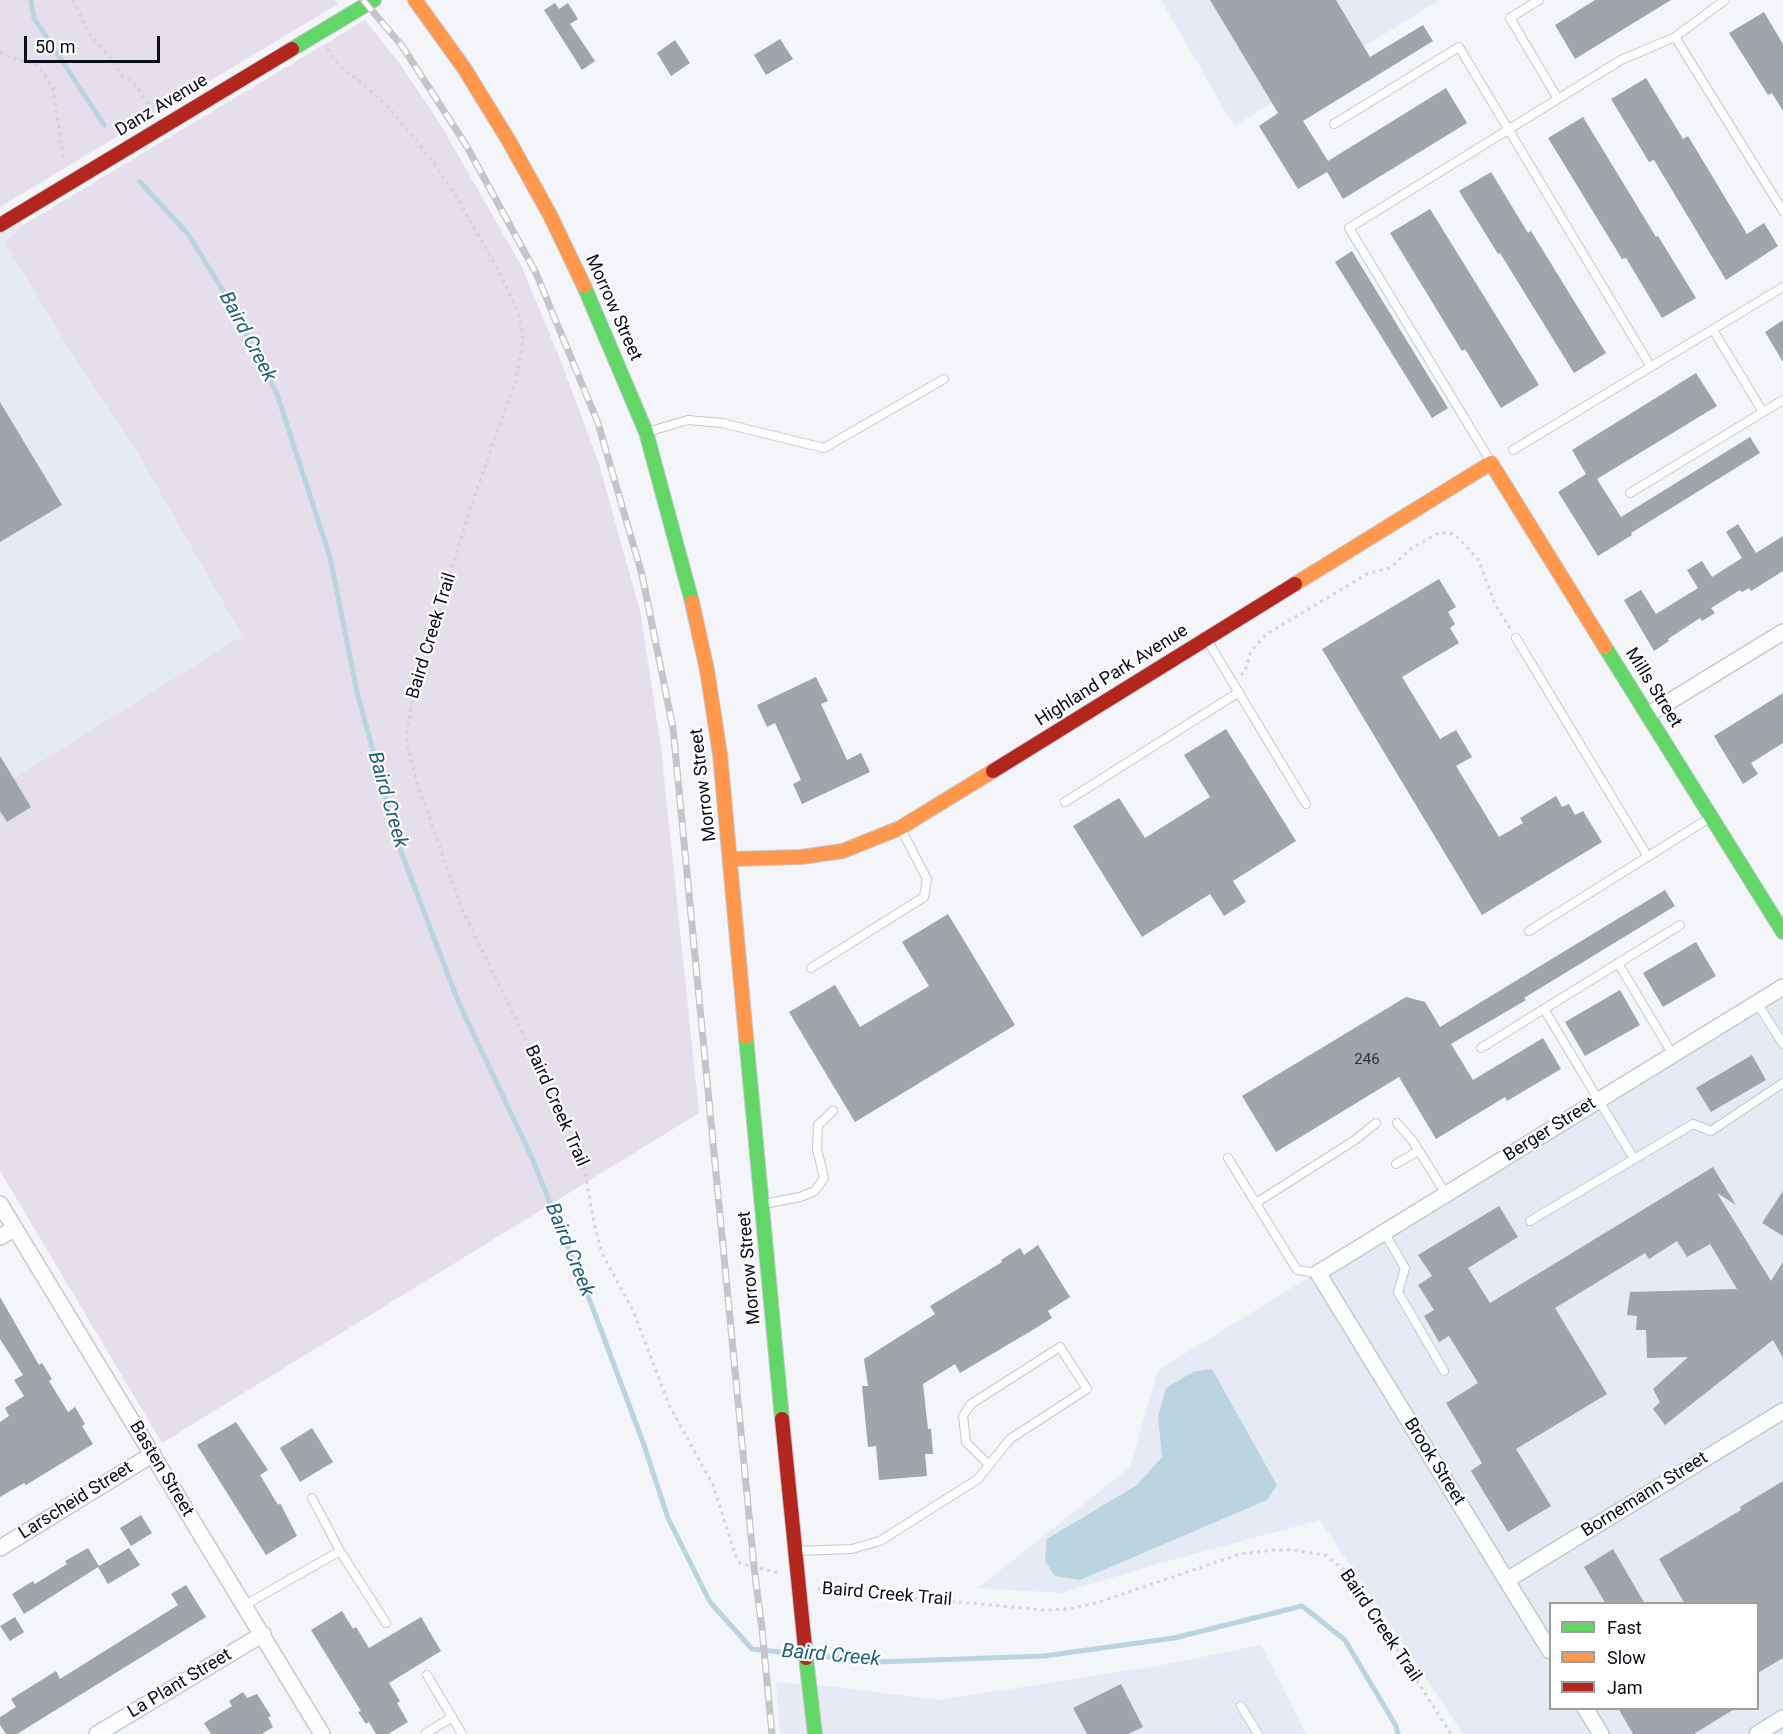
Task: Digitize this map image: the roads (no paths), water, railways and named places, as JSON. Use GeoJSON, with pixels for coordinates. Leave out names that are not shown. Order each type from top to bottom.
{"type":"FeatureCollection","features":[{"type":"Feature","properties":{"kind":"street","name":"Danz Avenue"},"geometry":{"type":"LineString","coordinates":[[0,225],[374,0]]}},
{"type":"Feature","properties":{"kind":"street","name":"Morrow Street"},"geometry":{"type":"LineString","coordinates":[[415,0],[470,77],[550,215],[610,344],[645,432],[689,587],[707,670],[720,754],[797,1584],[815,1734]]}},
{"type":"Feature","properties":{"kind":"street","name":"Highland Park Avenue"},"geometry":{"type":"LineString","coordinates":[[731,859],[801,857],[843,851],[900,828],[1491,463]]}},
{"type":"Feature","properties":{"kind":"street","name":"Mills Street"},"geometry":{"type":"LineString","coordinates":[[1491,463],[1783,932]]}},
{"type":"Feature","properties":{"kind":"street"},"geometry":{"type":"LineString","coordinates":[[1649,714],[1783,632]]}},
{"type":"Feature","properties":{"kind":"street","name":"Berger Street"},"geometry":{"type":"LineString","coordinates":[[1318,1273],[1783,987]]}},
{"type":"Feature","properties":{"kind":"street","name":"Basten Street"},"geometry":{"type":"LineString","coordinates":[[0,1204],[322,1734]]}},
{"type":"Feature","properties":{"kind":"street"},"geometry":{"type":"LineString","coordinates":[[0,1237],[15,1228]]}},
{"type":"Feature","properties":{"kind":"street","name":"Brook Street"},"geometry":{"type":"LineString","coordinates":[[1318,1273],[1549,1648]]}},
{"type":"Feature","properties":{"kind":"street","name":"Bornemann Street"},"geometry":{"type":"LineString","coordinates":[[1507,1580],[1783,1411]]}},
{"type":"Feature","properties":{"kind":"street","name":"Larscheid Street"},"geometry":{"type":"LineString","coordinates":[[0,1548],[153,1454]]}},
{"type":"Feature","properties":{"kind":"street","name":"La Plant Street"},"geometry":{"type":"LineString","coordinates":[[97,1734],[262,1634]]}},
{"type":"Feature","properties":{"kind":"street"},"geometry":{"type":"LineString","coordinates":[[1586,1710],[1601,1734]]}},
{"type":"Feature","properties":{"kind":"street"},"geometry":{"type":"LineString","coordinates":[[1756,1734],[1783,1718]]}},
{"type":"Feature","properties":{"kind":"lane"},"geometry":{"type":"LineString","coordinates":[[1539,0],[1510,18],[1558,99]]}},
{"type":"Feature","properties":{"kind":"lane"},"geometry":{"type":"LineString","coordinates":[[1491,463],[1349,228],[1621,60],[1675,37],[1725,0]]}},
{"type":"Feature","properties":{"kind":"lane"},"geometry":{"type":"LineString","coordinates":[[1675,37],[1783,211]]}},
{"type":"Feature","properties":{"kind":"lane"},"geometry":{"type":"LineString","coordinates":[[1334,124],[1459,47],[1651,367]]}},
{"type":"Feature","properties":{"kind":"lane"},"geometry":{"type":"LineString","coordinates":[[1513,450],[1783,286]]}},
{"type":"Feature","properties":{"kind":"lane"},"geometry":{"type":"LineString","coordinates":[[1713,330],[1763,412]]}},
{"type":"Feature","properties":{"kind":"lane"},"geometry":{"type":"LineString","coordinates":[[645,432],[688,420],[722,423],[824,448],[944,379]]}},
{"type":"Feature","properties":{"kind":"lane"},"geometry":{"type":"LineString","coordinates":[[1630,493],[1783,400]]}},
{"type":"Feature","properties":{"kind":"lane"},"geometry":{"type":"LineString","coordinates":[[1516,638],[1648,856]]}},
{"type":"Feature","properties":{"kind":"lane"},"geometry":{"type":"LineString","coordinates":[[1207,639],[1306,804]]}},
{"type":"Feature","properties":{"kind":"lane"},"geometry":{"type":"LineString","coordinates":[[1065,802],[1239,692]]}},
{"type":"Feature","properties":{"kind":"lane"},"geometry":{"type":"LineString","coordinates":[[1528,931],[1712,817]]}},
{"type":"Feature","properties":{"kind":"lane"},"geometry":{"type":"LineString","coordinates":[[810,968],[924,897],[927,879],[900,828]]}},
{"type":"Feature","properties":{"kind":"lane"},"geometry":{"type":"LineString","coordinates":[[1481,1048],[1680,925]]}},
{"type":"Feature","properties":{"kind":"lane"},"geometry":{"type":"LineString","coordinates":[[1618,963],[1673,1054]]}},
{"type":"Feature","properties":{"kind":"lane"},"geometry":{"type":"LineString","coordinates":[[1757,1003],[1783,1044]]}},
{"type":"Feature","properties":{"kind":"lane"},"geometry":{"type":"LineString","coordinates":[[1544,1009],[1635,1159]]}},
{"type":"Feature","properties":{"kind":"lane"},"geometry":{"type":"LineString","coordinates":[[1530,1221],[1693,1124],[1711,1131],[1783,1083]]}},
{"type":"Feature","properties":{"kind":"lane"},"geometry":{"type":"LineString","coordinates":[[762,1204],[800,1197],[815,1191],[824,1178],[817,1149],[818,1125],[833,1111]]}},
{"type":"Feature","properties":{"kind":"lane"},"geometry":{"type":"LineString","coordinates":[[1256,1203],[1355,1140],[1376,1123]]}},
{"type":"Feature","properties":{"kind":"lane"},"geometry":{"type":"LineString","coordinates":[[1397,1123],[1446,1194]]}},
{"type":"Feature","properties":{"kind":"lane"},"geometry":{"type":"LineString","coordinates":[[1396,1164],[1418,1151]]}},
{"type":"Feature","properties":{"kind":"lane"},"geometry":{"type":"LineString","coordinates":[[1228,1158],[1297,1270],[1318,1273]]}},
{"type":"Feature","properties":{"kind":"lane"},"geometry":{"type":"LineString","coordinates":[[1384,1232],[1405,1268],[1398,1292],[1444,1371]]}},
{"type":"Feature","properties":{"kind":"lane"},"geometry":{"type":"LineString","coordinates":[[794,1551],[852,1549],[880,1541],[978,1479],[1010,1439],[1087,1389],[1060,1347],[971,1404],[963,1416],[966,1442],[989,1465]]}},
{"type":"Feature","properties":{"kind":"lane"},"geometry":{"type":"LineString","coordinates":[[312,1498],[340,1551],[386,1623]]}},
{"type":"Feature","properties":{"kind":"lane"},"geometry":{"type":"LineString","coordinates":[[245,1605],[340,1551]]}},
{"type":"Feature","properties":{"kind":"lane"},"geometry":{"type":"LineString","coordinates":[[427,1675],[462,1734]]}},
{"type":"Feature","properties":{"kind":"lane"},"geometry":{"type":"LineString","coordinates":[[1241,1706],[1258,1734]]}},
{"type":"Feature","properties":{"kind":"lane"},"geometry":{"type":"LineString","coordinates":[[425,1734],[452,1717]]}},
{"type":"Feature","properties":{"kind":"water"},"geometry":{"type":"Polygon","coordinates":[[[1212,1369],[1277,1485],[1267,1500],[1080,1580],[1055,1576],[1045,1561],[1047,1539],[1137,1485],[1162,1457],[1158,1417],[1166,1388],[1193,1372],[1212,1369]]]}},
{"type":"Feature","properties":{"kind":"waterway","name":"Baird Creek"},"geometry":{"type":"LineString","coordinates":[[31,0],[34,18],[104,125]]}},
{"type":"Feature","properties":{"kind":"waterway","name":"Baird Creek"},"geometry":{"type":"LineString","coordinates":[[140,182],[188,234],[230,302],[277,394],[330,557],[357,692],[400,849],[458,1001],[532,1158],[595,1314],[644,1445],[668,1518],[710,1602],[752,1649],[799,1654]]}},
{"type":"Feature","properties":{"kind":"waterway","name":"Baird Creek"},"geometry":{"type":"LineString","coordinates":[[812,1655],[877,1662],[1044,1656],[1174,1638],[1302,1606],[1345,1640],[1396,1726],[1398,1734]]}},
{"type":"Feature","properties":{"kind":"railway"},"geometry":{"type":"LineString","coordinates":[[363,0],[402,46],[466,145],[536,273],[598,423],[642,575],[673,728],[772,1734]]}}]}
